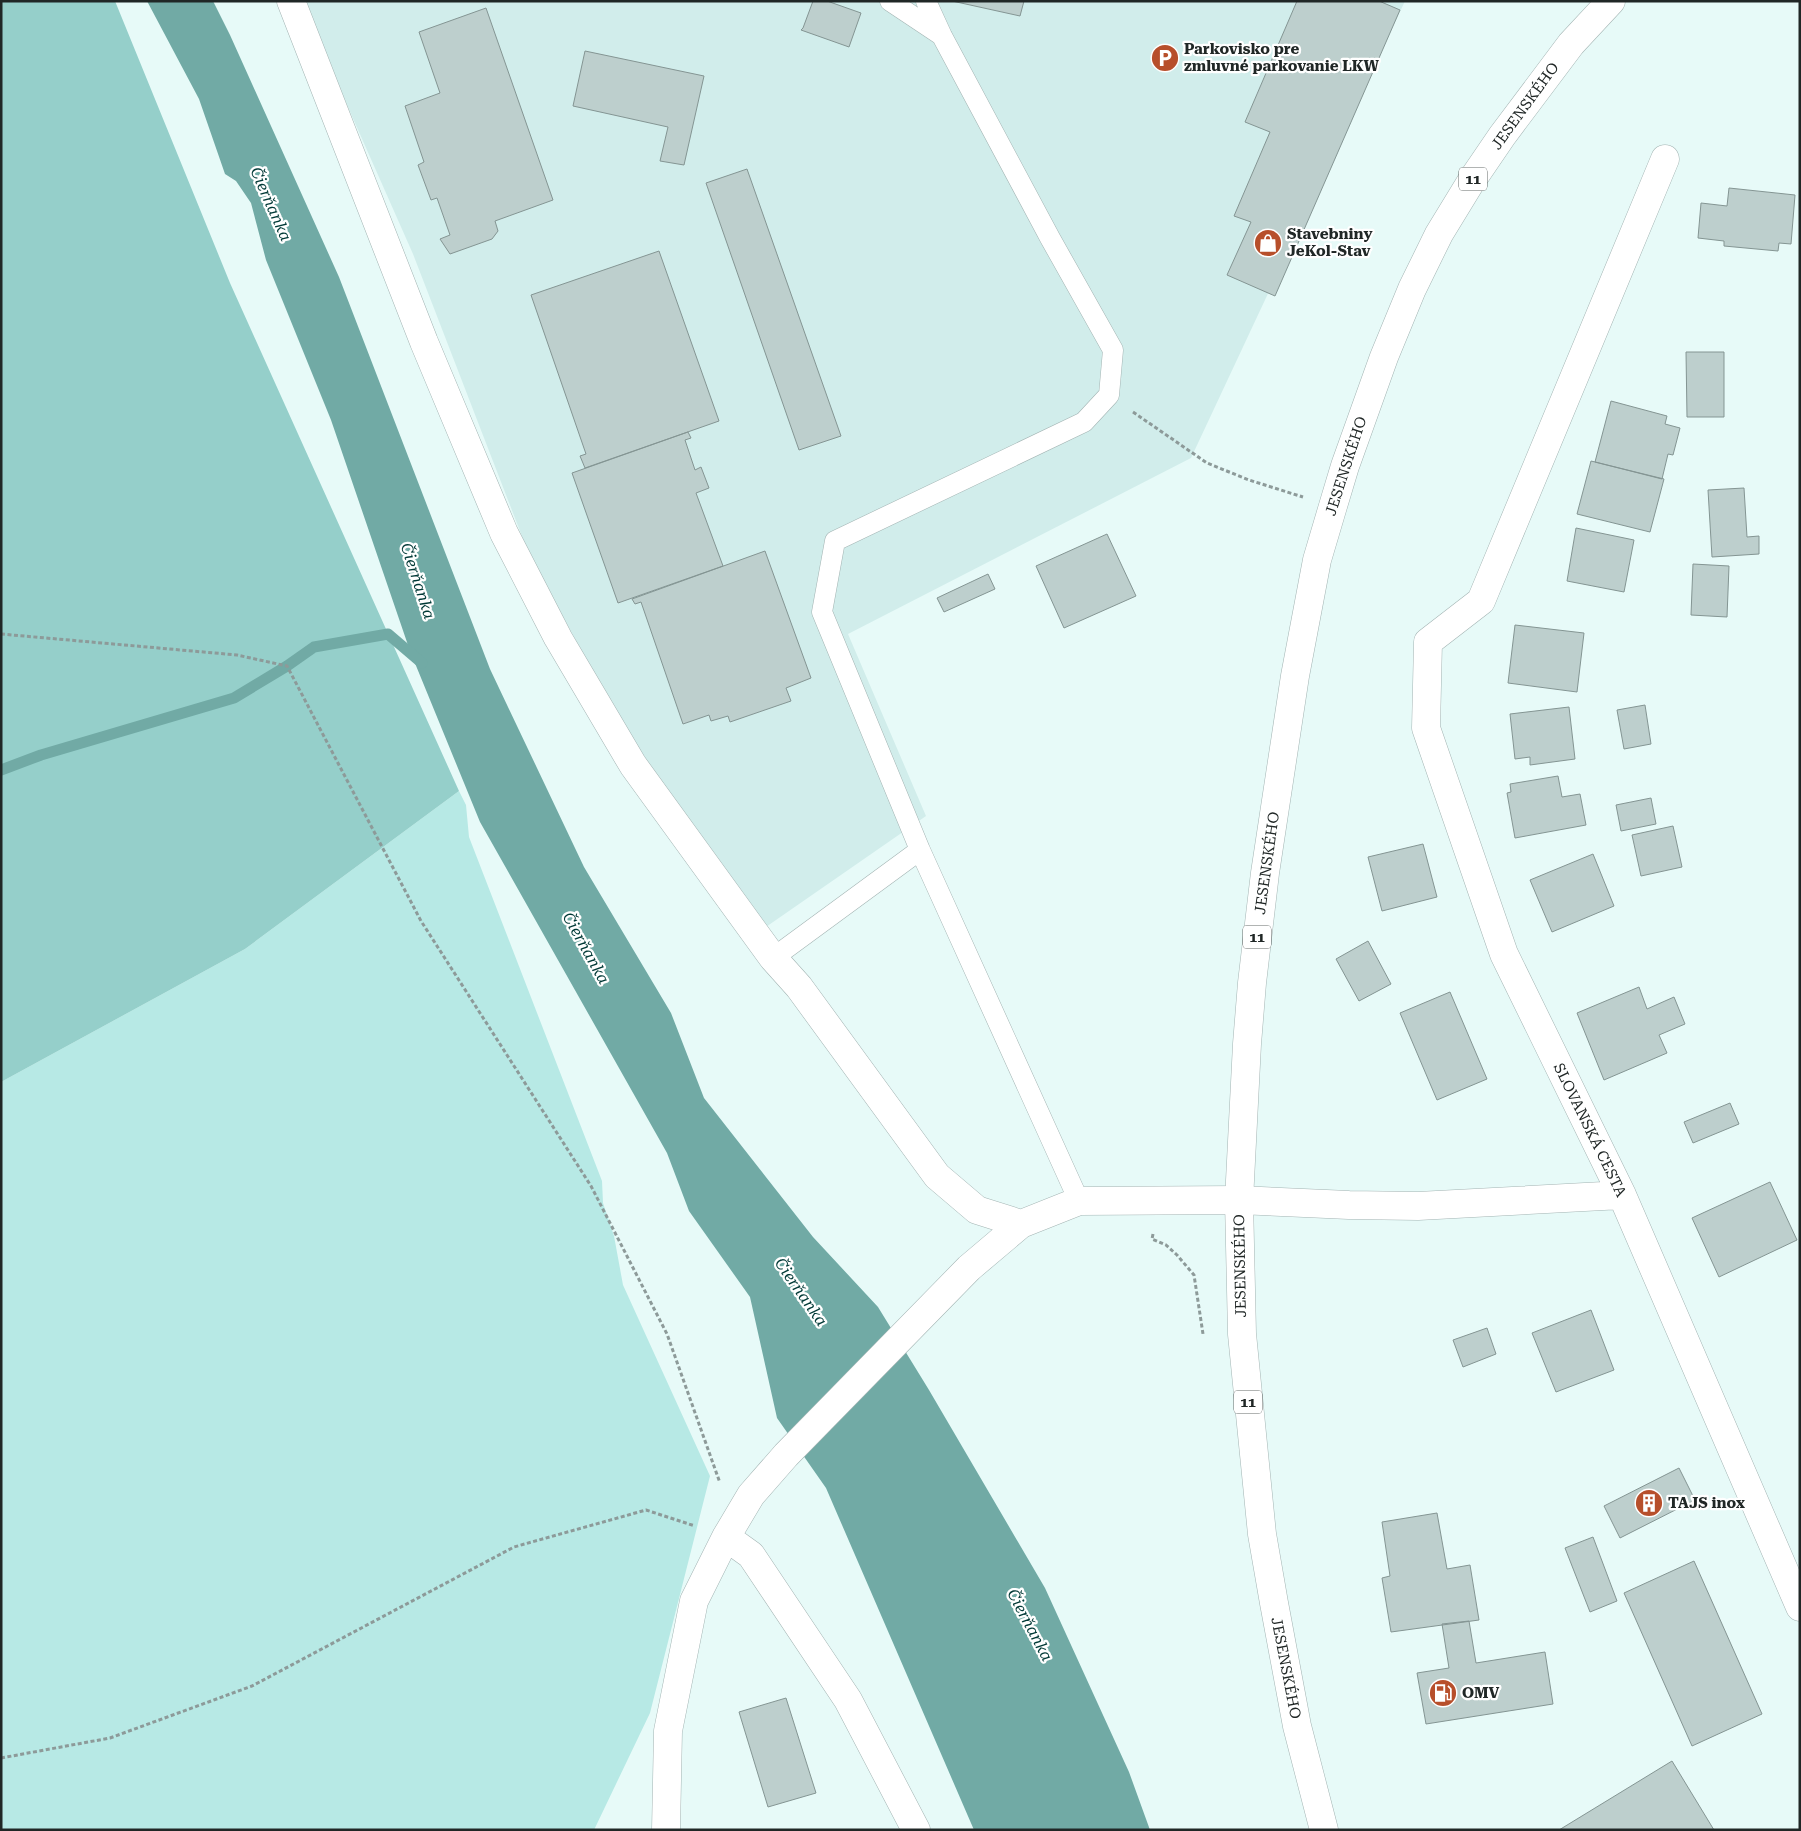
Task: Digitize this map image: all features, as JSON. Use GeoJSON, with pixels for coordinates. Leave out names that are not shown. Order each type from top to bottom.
{"type":"FeatureCollection","features":[{"type":"Feature","properties":{"kind":"street"},"geometry":{"type":"LineString","coordinates":[[291,1],[424,342],[504,533],[558,638],[633,765],[773,958],[799,987],[936,1176],[977,1210],[1021,1224]]}},
{"type":"Feature","properties":{"kind":"street","name":"JESENSKÉHO"},"geometry":{"type":"LineString","coordinates":[[1324,1830],[1297,1726],[1262,1534],[1242,1334],[1239,1200],[1246,1044],[1265,873],[1297,666],[1318,560],[1342,474],[1384,357],[1412,289],[1439,234],[1472,180],[1571,44],[1612,1]]}},
{"type":"Feature","properties":{"kind":"street","name":"SLOVANSKÁ CESTA"},"geometry":{"type":"LineString","coordinates":[[1665,159],[1481,602],[1428,642],[1426,728],[1504,954],[1622,1195],[1800,1607]]}},
{"type":"Feature","properties":{"kind":"street"},"geometry":{"type":"LineString","coordinates":[[666,1830],[668,1731],[694,1601],[730,1530],[751,1495],[786,1455],[968,1268],[1021,1224],[1079,1201],[1239,1200],[1418,1206],[1622,1195]]}},
{"type":"Feature","properties":{"kind":"street"},"geometry":{"type":"LineString","coordinates":[[730,1530],[751,1555],[848,1700],[916,1830]]}},
{"type":"Feature","properties":{"kind":"lane"},"geometry":{"type":"LineString","coordinates":[[890,1],[942,36]]}},
{"type":"Feature","properties":{"kind":"lane"},"geometry":{"type":"LineString","coordinates":[[926,1],[942,36],[1113,350],[1110,395],[1084,422],[835,541],[822,612],[920,850],[1079,1201]]}},
{"type":"Feature","properties":{"kind":"lane"},"geometry":{"type":"LineString","coordinates":[[773,958],[920,850]]}},
{"type":"Feature","properties":{"kind":"path"},"geometry":{"type":"LineString","coordinates":[[1110,395],[1207,463],[1249,480],[1297,495]]}},
{"type":"Feature","properties":{"kind":"path"},"geometry":{"type":"LineString","coordinates":[[1,634],[237,655],[286,666],[421,920],[591,1186],[667,1334],[730,1530]]}},
{"type":"Feature","properties":{"kind":"path"},"geometry":{"type":"LineString","coordinates":[[1153,1234],[1152,1239],[1166,1244],[1194,1275],[1203,1334]]}},
{"type":"Feature","properties":{"kind":"path"},"geometry":{"type":"LineString","coordinates":[[1,1758],[110,1738],[252,1686],[514,1547],[646,1510],[730,1530]]}},
{"type":"Feature","properties":{"kind":"shaded area"},"geometry":{"type":"Polygon","coordinates":[[[1,1],[115,1],[230,283],[459,791],[245,949],[1,1082],[1,1]]]}},
{"type":"Feature","properties":{"kind":"shaded area"},"geometry":{"type":"Polygon","coordinates":[[[301,1],[1405,1],[1191,458],[848,634],[926,816],[763,929],[654,782],[530,557],[413,254],[301,1]]]}},
{"type":"Feature","properties":{"kind":"shaded area"},"geometry":{"type":"Polygon","coordinates":[[[459,791],[466,805],[469,837],[602,1181],[603,1203],[614,1236],[623,1285],[710,1476],[650,1713],[594,1830],[1,1830],[1,1082],[245,949],[459,791]]]}},
{"type":"Feature","properties":{"kind":"water","name":"Čierňanka"},"geometry":{"type":"Polygon","coordinates":[[[147,1],[213,1],[339,277],[490,669],[584,867],[671,1013],[704,1098],[813,1237],[878,1307],[929,1390],[1045,1588],[1129,1772],[1150,1830],[974,1830],[826,1488],[777,1418],[750,1297],[689,1211],[667,1153],[480,822],[410,651],[331,420],[266,260],[251,203],[236,181],[225,174],[199,99],[147,1]]]}},
{"type":"Feature","properties":{"kind":"building"},"geometry":{"type":"Polygon","coordinates":[[[813,1],[827,1],[861,13],[849,47],[801,30],[813,1]]]}},
{"type":"Feature","properties":{"kind":"building"},"geometry":{"type":"Polygon","coordinates":[[[952,1],[1024,1],[1020,16],[952,1]]]}},
{"type":"Feature","properties":{"kind":"building"},"geometry":{"type":"Polygon","coordinates":[[[1297,1],[1379,1],[1400,10],[1275,296],[1227,275],[1251,222],[1234,216],[1270,132],[1245,122],[1297,1]]]}},
{"type":"Feature","properties":{"kind":"building"},"geometry":{"type":"Polygon","coordinates":[[[486,8],[553,200],[495,221],[498,231],[492,239],[450,254],[440,239],[450,235],[437,198],[431,200],[418,165],[424,162],[405,106],[440,93],[419,32],[486,8]]]}},
{"type":"Feature","properties":{"kind":"building"},"geometry":{"type":"Polygon","coordinates":[[[585,51],[704,76],[684,165],[660,161],[668,127],[573,106],[585,51]]]}},
{"type":"Feature","properties":{"kind":"building"},"geometry":{"type":"Polygon","coordinates":[[[747,169],[841,436],[799,450],[706,183],[747,169]]]}},
{"type":"Feature","properties":{"kind":"building"},"geometry":{"type":"Polygon","coordinates":[[[1729,188],[1795,195],[1791,244],[1779,243],[1778,251],[1724,246],[1724,241],[1698,238],[1701,203],[1727,206],[1729,188]]]}},
{"type":"Feature","properties":{"kind":"building"},"geometry":{"type":"Polygon","coordinates":[[[659,251],[719,421],[585,468],[580,456],[586,454],[531,295],[659,251]]]}},
{"type":"Feature","properties":{"kind":"building"},"geometry":{"type":"Polygon","coordinates":[[[1686,352],[1724,352],[1724,417],[1687,417],[1686,352]]]}},
{"type":"Feature","properties":{"kind":"building"},"geometry":{"type":"Polygon","coordinates":[[[1611,401],[1667,416],[1665,424],[1680,428],[1673,455],[1668,454],[1662,479],[1595,462],[1611,401]]]}},
{"type":"Feature","properties":{"kind":"building"},"geometry":{"type":"Polygon","coordinates":[[[688,432],[691,438],[685,440],[695,470],[701,467],[709,488],[696,493],[723,566],[618,603],[572,473],[688,432]]]}},
{"type":"Feature","properties":{"kind":"building"},"geometry":{"type":"Polygon","coordinates":[[[1591,461],[1664,479],[1650,532],[1577,514],[1591,461]]]}},
{"type":"Feature","properties":{"kind":"building"},"geometry":{"type":"Polygon","coordinates":[[[1744,488],[1747,537],[1759,536],[1759,554],[1712,557],[1708,490],[1744,488]]]}},
{"type":"Feature","properties":{"kind":"building"},"geometry":{"type":"Polygon","coordinates":[[[1576,528],[1634,540],[1624,592],[1567,581],[1576,528]]]}},
{"type":"Feature","properties":{"kind":"building"},"geometry":{"type":"Polygon","coordinates":[[[1107,534],[1136,596],[1064,628],[1036,566],[1107,534]]]}},
{"type":"Feature","properties":{"kind":"building"},"geometry":{"type":"Polygon","coordinates":[[[765,551],[811,678],[786,688],[791,701],[730,722],[728,716],[711,721],[709,715],[683,724],[641,602],[635,604],[632,599],[765,551]]]}},
{"type":"Feature","properties":{"kind":"building"},"geometry":{"type":"Polygon","coordinates":[[[1693,564],[1729,566],[1727,617],[1691,615],[1693,564]]]}},
{"type":"Feature","properties":{"kind":"building"},"geometry":{"type":"Polygon","coordinates":[[[988,574],[995,589],[944,612],[937,598],[988,574]]]}},
{"type":"Feature","properties":{"kind":"building"},"geometry":{"type":"Polygon","coordinates":[[[1515,625],[1584,633],[1577,692],[1508,683],[1515,625]]]}},
{"type":"Feature","properties":{"kind":"building"},"geometry":{"type":"Polygon","coordinates":[[[1645,705],[1651,744],[1624,749],[1617,710],[1645,705]]]}},
{"type":"Feature","properties":{"kind":"building"},"geometry":{"type":"Polygon","coordinates":[[[1569,707],[1575,759],[1530,765],[1530,757],[1515,759],[1510,714],[1569,707]]]}},
{"type":"Feature","properties":{"kind":"building"},"geometry":{"type":"Polygon","coordinates":[[[1558,776],[1562,797],[1580,794],[1586,825],[1515,838],[1507,793],[1511,792],[1510,784],[1558,776]]]}},
{"type":"Feature","properties":{"kind":"building"},"geometry":{"type":"Polygon","coordinates":[[[1651,798],[1656,824],[1621,831],[1616,805],[1651,798]]]}},
{"type":"Feature","properties":{"kind":"building"},"geometry":{"type":"Polygon","coordinates":[[[1673,826],[1682,867],[1641,876],[1632,835],[1673,826]]]}},
{"type":"Feature","properties":{"kind":"building"},"geometry":{"type":"Polygon","coordinates":[[[1423,844],[1437,897],[1382,911],[1368,857],[1423,844]]]}},
{"type":"Feature","properties":{"kind":"building"},"geometry":{"type":"Polygon","coordinates":[[[1593,854],[1614,906],[1552,932],[1530,880],[1593,854]]]}},
{"type":"Feature","properties":{"kind":"building"},"geometry":{"type":"Polygon","coordinates":[[[1368,941],[1391,984],[1359,1001],[1336,959],[1368,941]]]}},
{"type":"Feature","properties":{"kind":"building"},"geometry":{"type":"Polygon","coordinates":[[[1639,987],[1647,1009],[1674,997],[1685,1024],[1659,1035],[1667,1053],[1604,1080],[1577,1013],[1639,987]]]}},
{"type":"Feature","properties":{"kind":"building"},"geometry":{"type":"Polygon","coordinates":[[[1450,992],[1487,1079],[1437,1100],[1400,1013],[1450,992]]]}},
{"type":"Feature","properties":{"kind":"building"},"geometry":{"type":"Polygon","coordinates":[[[1730,1103],[1739,1124],[1693,1143],[1684,1122],[1730,1103]]]}},
{"type":"Feature","properties":{"kind":"building"},"geometry":{"type":"Polygon","coordinates":[[[1770,1182],[1797,1240],[1719,1277],[1692,1218],[1770,1182]]]}},
{"type":"Feature","properties":{"kind":"building"},"geometry":{"type":"Polygon","coordinates":[[[1591,1310],[1614,1370],[1556,1392],[1532,1333],[1591,1310]]]}},
{"type":"Feature","properties":{"kind":"building"},"geometry":{"type":"Polygon","coordinates":[[[1487,1328],[1496,1354],[1463,1367],[1453,1340],[1487,1328]]]}},
{"type":"Feature","properties":{"kind":"building","name":"TAJS inox"},"geometry":{"type":"Polygon","coordinates":[[[1679,1468],[1695,1500],[1620,1538],[1604,1506],[1679,1468]]]}},
{"type":"Feature","properties":{"kind":"building"},"geometry":{"type":"Polygon","coordinates":[[[1437,1513],[1447,1569],[1470,1565],[1479,1620],[1391,1632],[1382,1578],[1390,1576],[1382,1522],[1437,1513]]]}},
{"type":"Feature","properties":{"kind":"building"},"geometry":{"type":"Polygon","coordinates":[[[1593,1537],[1617,1601],[1590,1612],[1565,1548],[1593,1537]]]}},
{"type":"Feature","properties":{"kind":"building"},"geometry":{"type":"Polygon","coordinates":[[[1694,1561],[1762,1714],[1692,1746],[1624,1593],[1694,1561]]]}},
{"type":"Feature","properties":{"kind":"building"},"geometry":{"type":"Polygon","coordinates":[[[1469,1621],[1476,1663],[1545,1652],[1553,1704],[1426,1724],[1417,1673],[1449,1668],[1442,1624],[1469,1621]]]}},
{"type":"Feature","properties":{"kind":"building"},"geometry":{"type":"Polygon","coordinates":[[[786,1698],[816,1793],[768,1807],[739,1712],[786,1698]]]}},
{"type":"Feature","properties":{"kind":"building"},"geometry":{"type":"Polygon","coordinates":[[[1672,1761],[1714,1830],[1559,1830],[1672,1761]]]}},
{"type":"Feature","properties":{"kind":"waterway"},"geometry":{"type":"LineString","coordinates":[[1,770],[41,755],[234,698],[287,666],[314,647],[388,634],[422,663]]}},
{"type":"Feature","properties":{"kind":"place","name":"Parkovisko pre zmluvné parkovanie LKW"},"geometry":{"type":"Point","coordinates":[1165,58]}},
{"type":"Feature","properties":{"kind":"place","name":"Stavebniny JeKol-Stav"},"geometry":{"type":"Point","coordinates":[1268,243]}},
{"type":"Feature","properties":{"kind":"place","name":"TAJS inox"},"geometry":{"type":"Point","coordinates":[1649,1503]}},
{"type":"Feature","properties":{"kind":"place","name":"OMV"},"geometry":{"type":"Point","coordinates":[1443,1693]}}]}
